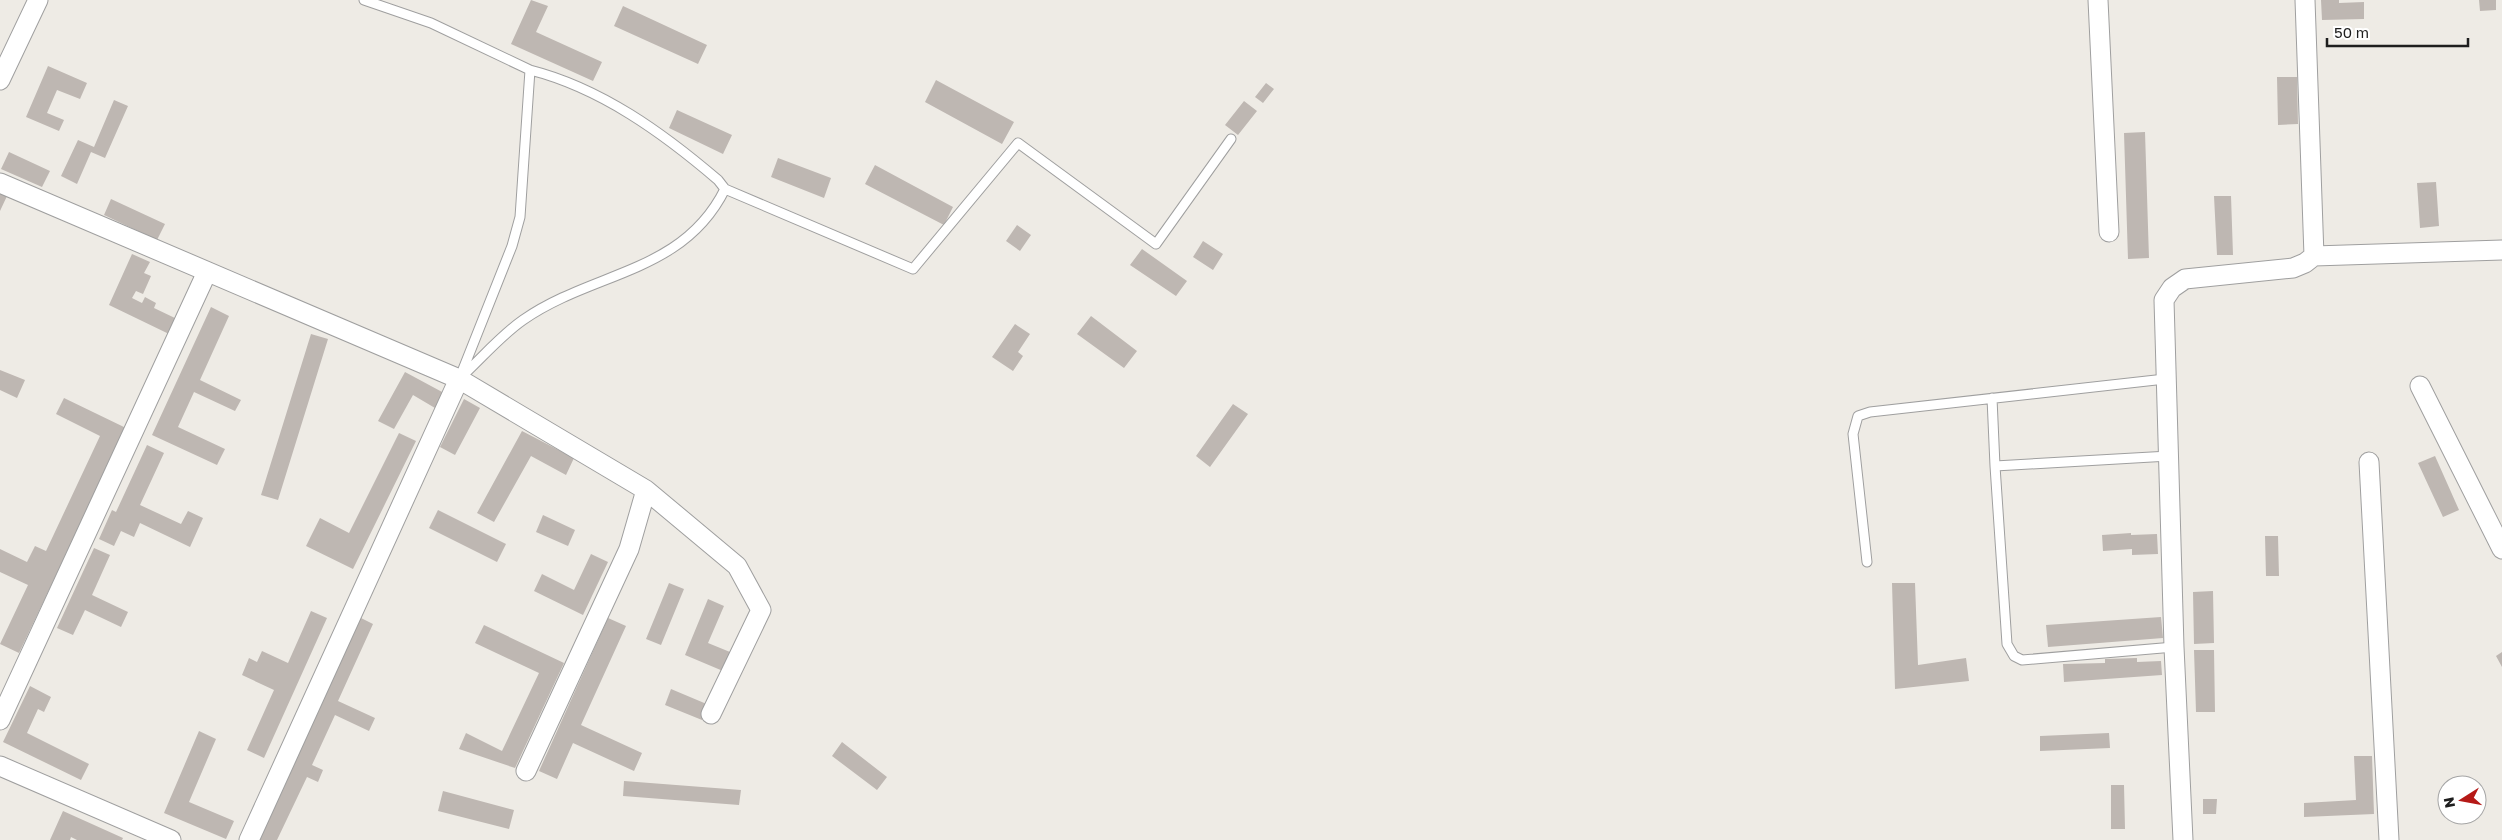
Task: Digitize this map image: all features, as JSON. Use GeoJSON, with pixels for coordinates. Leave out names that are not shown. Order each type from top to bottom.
{"type":"FeatureCollection","features":[{"type":"Feature","properties":{"kind":"street"},"geometry":{"type":"LineString","coordinates":[[0,80],[38,0]]}},
{"type":"Feature","properties":{"kind":"street"},"geometry":{"type":"LineString","coordinates":[[2098,0],[2109,232]]}},
{"type":"Feature","properties":{"kind":"street"},"geometry":{"type":"LineString","coordinates":[[2305,0],[2314,256]]}},
{"type":"Feature","properties":{"kind":"street"},"geometry":{"type":"LineString","coordinates":[[0,183],[459,379],[646,490],[737,566],[761,610],[711,714]]}},
{"type":"Feature","properties":{"kind":"street"},"geometry":{"type":"LineString","coordinates":[[2183,840],[2174,647],[2164,300],[2172,288],[2185,279],[2293,268],[2305,264],[2314,256],[2502,250]]}},
{"type":"Feature","properties":{"kind":"street"},"geometry":{"type":"LineString","coordinates":[[0,720],[207,272]]}},
{"type":"Feature","properties":{"kind":"street"},"geometry":{"type":"LineString","coordinates":[[249,840],[459,379]]}},
{"type":"Feature","properties":{"kind":"street"},"geometry":{"type":"LineString","coordinates":[[2420,386],[2502,549]]}},
{"type":"Feature","properties":{"kind":"street"},"geometry":{"type":"LineString","coordinates":[[2369,462],[2389,840]]}},
{"type":"Feature","properties":{"kind":"street"},"geometry":{"type":"LineString","coordinates":[[526,771],[630,550],[646,490]]}},
{"type":"Feature","properties":{"kind":"street"},"geometry":{"type":"LineString","coordinates":[[0,766],[171,840]]}},
{"type":"Feature","properties":{"kind":"lane"},"geometry":{"type":"LineString","coordinates":[[364,0],[431,23],[530,70],[582,87],[652,128],[691,156],[718,180],[725,189],[913,269],[1018,143],[1156,244],[1231,140]]}},
{"type":"Feature","properties":{"kind":"lane"},"geometry":{"type":"LineString","coordinates":[[459,379],[512,246],[520,217],[530,70]]}},
{"type":"Feature","properties":{"kind":"lane"},"geometry":{"type":"LineString","coordinates":[[459,379],[523,320],[583,288],[652,261],[686,240],[714,211],[725,189]]}},
{"type":"Feature","properties":{"kind":"lane"},"geometry":{"type":"LineString","coordinates":[[1868,562],[1853,434],[1858,416],[1870,412],[2165,379]]}},
{"type":"Feature","properties":{"kind":"lane"},"geometry":{"type":"LineString","coordinates":[[1992,398],[2007,644],[2014,656],[2022,660],[2174,647]]}},
{"type":"Feature","properties":{"kind":"lane"},"geometry":{"type":"LineString","coordinates":[[1995,466],[2169,456]]}},
{"type":"Feature","properties":{"kind":"building"},"geometry":{"type":"Polygon","coordinates":[[[531,0],[548,6],[536,32],[602,62],[593,81],[511,44],[531,0]]]}},
{"type":"Feature","properties":{"kind":"building"},"geometry":{"type":"Polygon","coordinates":[[[2321,0],[2339,0],[2339,3],[2364,2],[2364,19],[2322,20],[2321,0]]]}},
{"type":"Feature","properties":{"kind":"building"},"geometry":{"type":"Polygon","coordinates":[[[2479,0],[2496,0],[2496,10],[2480,11],[2479,0]]]}},
{"type":"Feature","properties":{"kind":"building"},"geometry":{"type":"Polygon","coordinates":[[[623,6],[707,45],[698,64],[614,26],[623,6]]]}},
{"type":"Feature","properties":{"kind":"building"},"geometry":{"type":"Polygon","coordinates":[[[48,66],[87,83],[80,99],[57,90],[47,113],[64,120],[59,131],[26,117],[48,66]]]}},
{"type":"Feature","properties":{"kind":"building"},"geometry":{"type":"Polygon","coordinates":[[[2277,77],[2297,77],[2298,124],[2278,125],[2277,77]]]}},
{"type":"Feature","properties":{"kind":"building"},"geometry":{"type":"Polygon","coordinates":[[[936,80],[1014,122],[1002,144],[925,102],[936,80]]]}},
{"type":"Feature","properties":{"kind":"building"},"geometry":{"type":"Polygon","coordinates":[[[1266,83],[1274,89],[1263,103],[1255,97],[1266,83]]]}},
{"type":"Feature","properties":{"kind":"building"},"geometry":{"type":"Polygon","coordinates":[[[114,100],[128,106],[105,158],[91,152],[77,184],[61,176],[78,140],[94,147],[114,100]]]}},
{"type":"Feature","properties":{"kind":"building"},"geometry":{"type":"Polygon","coordinates":[[[1244,101],[1257,111],[1238,135],[1225,125],[1244,101]]]}},
{"type":"Feature","properties":{"kind":"building"},"geometry":{"type":"Polygon","coordinates":[[[677,110],[732,135],[723,154],[669,128],[677,110]]]}},
{"type":"Feature","properties":{"kind":"building"},"geometry":{"type":"Polygon","coordinates":[[[2145,132],[2149,258],[2128,259],[2124,133],[2145,132]]]}},
{"type":"Feature","properties":{"kind":"building"},"geometry":{"type":"Polygon","coordinates":[[[9,152],[50,171],[42,187],[1,169],[9,152]]]}},
{"type":"Feature","properties":{"kind":"building"},"geometry":{"type":"Polygon","coordinates":[[[778,158],[831,178],[824,198],[771,177],[778,158]]]}},
{"type":"Feature","properties":{"kind":"building"},"geometry":{"type":"Polygon","coordinates":[[[875,165],[953,207],[944,225],[865,184],[875,165]]]}},
{"type":"Feature","properties":{"kind":"building"},"geometry":{"type":"Polygon","coordinates":[[[2436,182],[2439,226],[2420,228],[2417,183],[2436,182]]]}},
{"type":"Feature","properties":{"kind":"building"},"geometry":{"type":"Polygon","coordinates":[[[0,192],[7,196],[0,211],[0,192]]]}},
{"type":"Feature","properties":{"kind":"building"},"geometry":{"type":"Polygon","coordinates":[[[2214,196],[2231,196],[2233,255],[2217,255],[2214,196]]]}},
{"type":"Feature","properties":{"kind":"building"},"geometry":{"type":"Polygon","coordinates":[[[111,199],[165,224],[157,240],[104,215],[111,199]]]}},
{"type":"Feature","properties":{"kind":"building"},"geometry":{"type":"Polygon","coordinates":[[[1017,225],[1031,235],[1020,251],[1006,241],[1017,225]]]}},
{"type":"Feature","properties":{"kind":"building"},"geometry":{"type":"Polygon","coordinates":[[[1203,241],[1223,254],[1213,270],[1193,257],[1203,241]]]}},
{"type":"Feature","properties":{"kind":"building"},"geometry":{"type":"Polygon","coordinates":[[[1142,249],[1187,281],[1176,296],[1130,265],[1142,249]]]}},
{"type":"Feature","properties":{"kind":"building"},"geometry":{"type":"Polygon","coordinates":[[[132,254],[150,262],[144,273],[151,276],[143,294],[136,291],[132,298],[142,303],[145,297],[156,303],[154,308],[177,319],[169,334],[109,305],[132,254]]]}},
{"type":"Feature","properties":{"kind":"building"},"geometry":{"type":"Polygon","coordinates":[[[211,307],[229,316],[200,380],[241,400],[235,411],[194,392],[178,427],[225,449],[217,465],[152,435],[211,307]]]}},
{"type":"Feature","properties":{"kind":"building"},"geometry":{"type":"Polygon","coordinates":[[[1091,316],[1137,351],[1124,368],[1077,334],[1091,316]]]}},
{"type":"Feature","properties":{"kind":"building"},"geometry":{"type":"Polygon","coordinates":[[[1015,324],[1030,334],[1018,352],[1023,356],[1013,371],[992,357],[1015,324]]]}},
{"type":"Feature","properties":{"kind":"building"},"geometry":{"type":"Polygon","coordinates":[[[311,334],[328,339],[278,500],[261,495],[311,334]]]}},
{"type":"Feature","properties":{"kind":"building"},"geometry":{"type":"Polygon","coordinates":[[[0,370],[25,380],[17,398],[0,390],[0,370]]]}},
{"type":"Feature","properties":{"kind":"building"},"geometry":{"type":"Polygon","coordinates":[[[405,372],[444,393],[435,408],[413,395],[394,429],[378,421],[405,372]]]}},
{"type":"Feature","properties":{"kind":"building"},"geometry":{"type":"Polygon","coordinates":[[[64,398],[126,428],[19,653],[0,644],[28,585],[0,572],[0,549],[27,562],[35,546],[46,551],[100,436],[56,414],[64,398]]]}},
{"type":"Feature","properties":{"kind":"building"},"geometry":{"type":"Polygon","coordinates":[[[464,399],[480,408],[455,455],[440,447],[464,399]]]}},
{"type":"Feature","properties":{"kind":"building"},"geometry":{"type":"Polygon","coordinates":[[[1233,404],[1248,414],[1210,467],[1196,456],[1233,404]]]}},
{"type":"Feature","properties":{"kind":"building"},"geometry":{"type":"Polygon","coordinates":[[[522,431],[574,458],[566,475],[531,456],[494,522],[477,513],[522,431]]]}},
{"type":"Feature","properties":{"kind":"building"},"geometry":{"type":"Polygon","coordinates":[[[399,433],[416,441],[353,569],[306,546],[320,518],[349,533],[399,433]]]}},
{"type":"Feature","properties":{"kind":"building"},"geometry":{"type":"Polygon","coordinates":[[[147,445],[164,453],[140,505],[181,524],[188,511],[203,518],[190,547],[140,523],[134,537],[121,531],[114,546],[99,539],[112,510],[116,512],[147,445]]]}},
{"type":"Feature","properties":{"kind":"building"},"geometry":{"type":"Polygon","coordinates":[[[2435,456],[2459,510],[2443,517],[2418,463],[2435,456]]]}},
{"type":"Feature","properties":{"kind":"building"},"geometry":{"type":"Polygon","coordinates":[[[438,510],[506,544],[497,562],[429,528],[438,510]]]}},
{"type":"Feature","properties":{"kind":"building"},"geometry":{"type":"Polygon","coordinates":[[[543,515],[575,530],[568,546],[536,532],[543,515]]]}},
{"type":"Feature","properties":{"kind":"building"},"geometry":{"type":"Polygon","coordinates":[[[2131,533],[2131,535],[2157,534],[2158,554],[2132,555],[2132,549],[2103,551],[2102,535],[2131,533]]]}},
{"type":"Feature","properties":{"kind":"building"},"geometry":{"type":"Polygon","coordinates":[[[2265,536],[2278,536],[2279,576],[2266,576],[2265,536]]]}},
{"type":"Feature","properties":{"kind":"building"},"geometry":{"type":"Polygon","coordinates":[[[94,548],[110,555],[92,595],[128,612],[121,627],[85,610],[73,635],[57,628],[94,548]]]}},
{"type":"Feature","properties":{"kind":"building"},"geometry":{"type":"Polygon","coordinates":[[[591,554],[608,562],[583,615],[534,591],[542,574],[574,590],[591,554]]]}},
{"type":"Feature","properties":{"kind":"building"},"geometry":{"type":"Polygon","coordinates":[[[669,583],[684,589],[661,645],[646,639],[669,583]]]}},
{"type":"Feature","properties":{"kind":"building"},"geometry":{"type":"Polygon","coordinates":[[[1892,583],[1915,583],[1918,665],[1966,658],[1969,681],[1895,689],[1892,583]]]}},
{"type":"Feature","properties":{"kind":"building"},"geometry":{"type":"Polygon","coordinates":[[[2213,591],[2214,643],[2194,644],[2193,592],[2213,591]]]}},
{"type":"Feature","properties":{"kind":"building"},"geometry":{"type":"Polygon","coordinates":[[[708,599],[724,606],[708,643],[730,652],[723,671],[685,655],[708,599]]]}},
{"type":"Feature","properties":{"kind":"building"},"geometry":{"type":"Polygon","coordinates":[[[311,611],[327,618],[264,758],[247,750],[274,690],[242,675],[249,658],[257,662],[262,651],[288,663],[311,611]]]}},
{"type":"Feature","properties":{"kind":"building"},"geometry":{"type":"Polygon","coordinates":[[[359,617],[373,624],[338,701],[375,718],[369,731],[335,715],[312,765],[323,770],[318,782],[307,777],[277,840],[255,840],[359,617]]]}},
{"type":"Feature","properties":{"kind":"building"},"geometry":{"type":"Polygon","coordinates":[[[2161,617],[2163,638],[2048,647],[2046,625],[2161,617]]]}},
{"type":"Feature","properties":{"kind":"building"},"geometry":{"type":"Polygon","coordinates":[[[608,618],[626,626],[581,725],[642,753],[634,771],[573,743],[557,779],[539,771],[608,618]]]}},
{"type":"Feature","properties":{"kind":"building"},"geometry":{"type":"Polygon","coordinates":[[[484,625],[564,663],[515,768],[459,749],[466,733],[502,751],[539,673],[475,643],[484,625]]]}},
{"type":"Feature","properties":{"kind":"building"},"geometry":{"type":"Polygon","coordinates":[[[2194,650],[2214,650],[2215,712],[2196,712],[2194,650]]]}},
{"type":"Feature","properties":{"kind":"building"},"geometry":{"type":"Polygon","coordinates":[[[2502,652],[2502,667],[2496,656],[2502,652]]]}},
{"type":"Feature","properties":{"kind":"building"},"geometry":{"type":"Polygon","coordinates":[[[2137,658],[2137,662],[2161,661],[2162,675],[2064,682],[2063,664],[2105,663],[2105,659],[2137,658]]]}},
{"type":"Feature","properties":{"kind":"building"},"geometry":{"type":"Polygon","coordinates":[[[30,686],[51,697],[44,712],[38,709],[27,733],[89,764],[81,780],[3,742],[30,686]]]}},
{"type":"Feature","properties":{"kind":"building"},"geometry":{"type":"Polygon","coordinates":[[[671,689],[709,705],[702,720],[665,705],[671,689]]]}},
{"type":"Feature","properties":{"kind":"building"},"geometry":{"type":"Polygon","coordinates":[[[199,731],[216,739],[189,802],[234,821],[226,839],[164,813],[199,731]]]}},
{"type":"Feature","properties":{"kind":"building"},"geometry":{"type":"Polygon","coordinates":[[[2109,733],[2110,748],[2040,751],[2040,736],[2109,733]]]}},
{"type":"Feature","properties":{"kind":"building"},"geometry":{"type":"Polygon","coordinates":[[[842,742],[887,777],[877,790],[832,756],[842,742]]]}},
{"type":"Feature","properties":{"kind":"building"},"geometry":{"type":"Polygon","coordinates":[[[2354,756],[2372,756],[2374,814],[2304,817],[2304,803],[2356,800],[2354,756]]]}},
{"type":"Feature","properties":{"kind":"building"},"geometry":{"type":"Polygon","coordinates":[[[624,781],[741,790],[739,805],[623,796],[624,781]]]}},
{"type":"Feature","properties":{"kind":"building"},"geometry":{"type":"Polygon","coordinates":[[[2111,785],[2124,785],[2125,829],[2111,829],[2111,785]]]}},
{"type":"Feature","properties":{"kind":"building"},"geometry":{"type":"Polygon","coordinates":[[[443,791],[514,810],[509,829],[438,811],[443,791]]]}},
{"type":"Feature","properties":{"kind":"building"},"geometry":{"type":"Polygon","coordinates":[[[2203,799],[2217,799],[2216,814],[2203,814],[2203,799]]]}},
{"type":"Feature","properties":{"kind":"building"},"geometry":{"type":"Polygon","coordinates":[[[63,811],[123,838],[122,840],[77,840],[71,837],[70,840],[50,840],[63,811]]]}}]}
